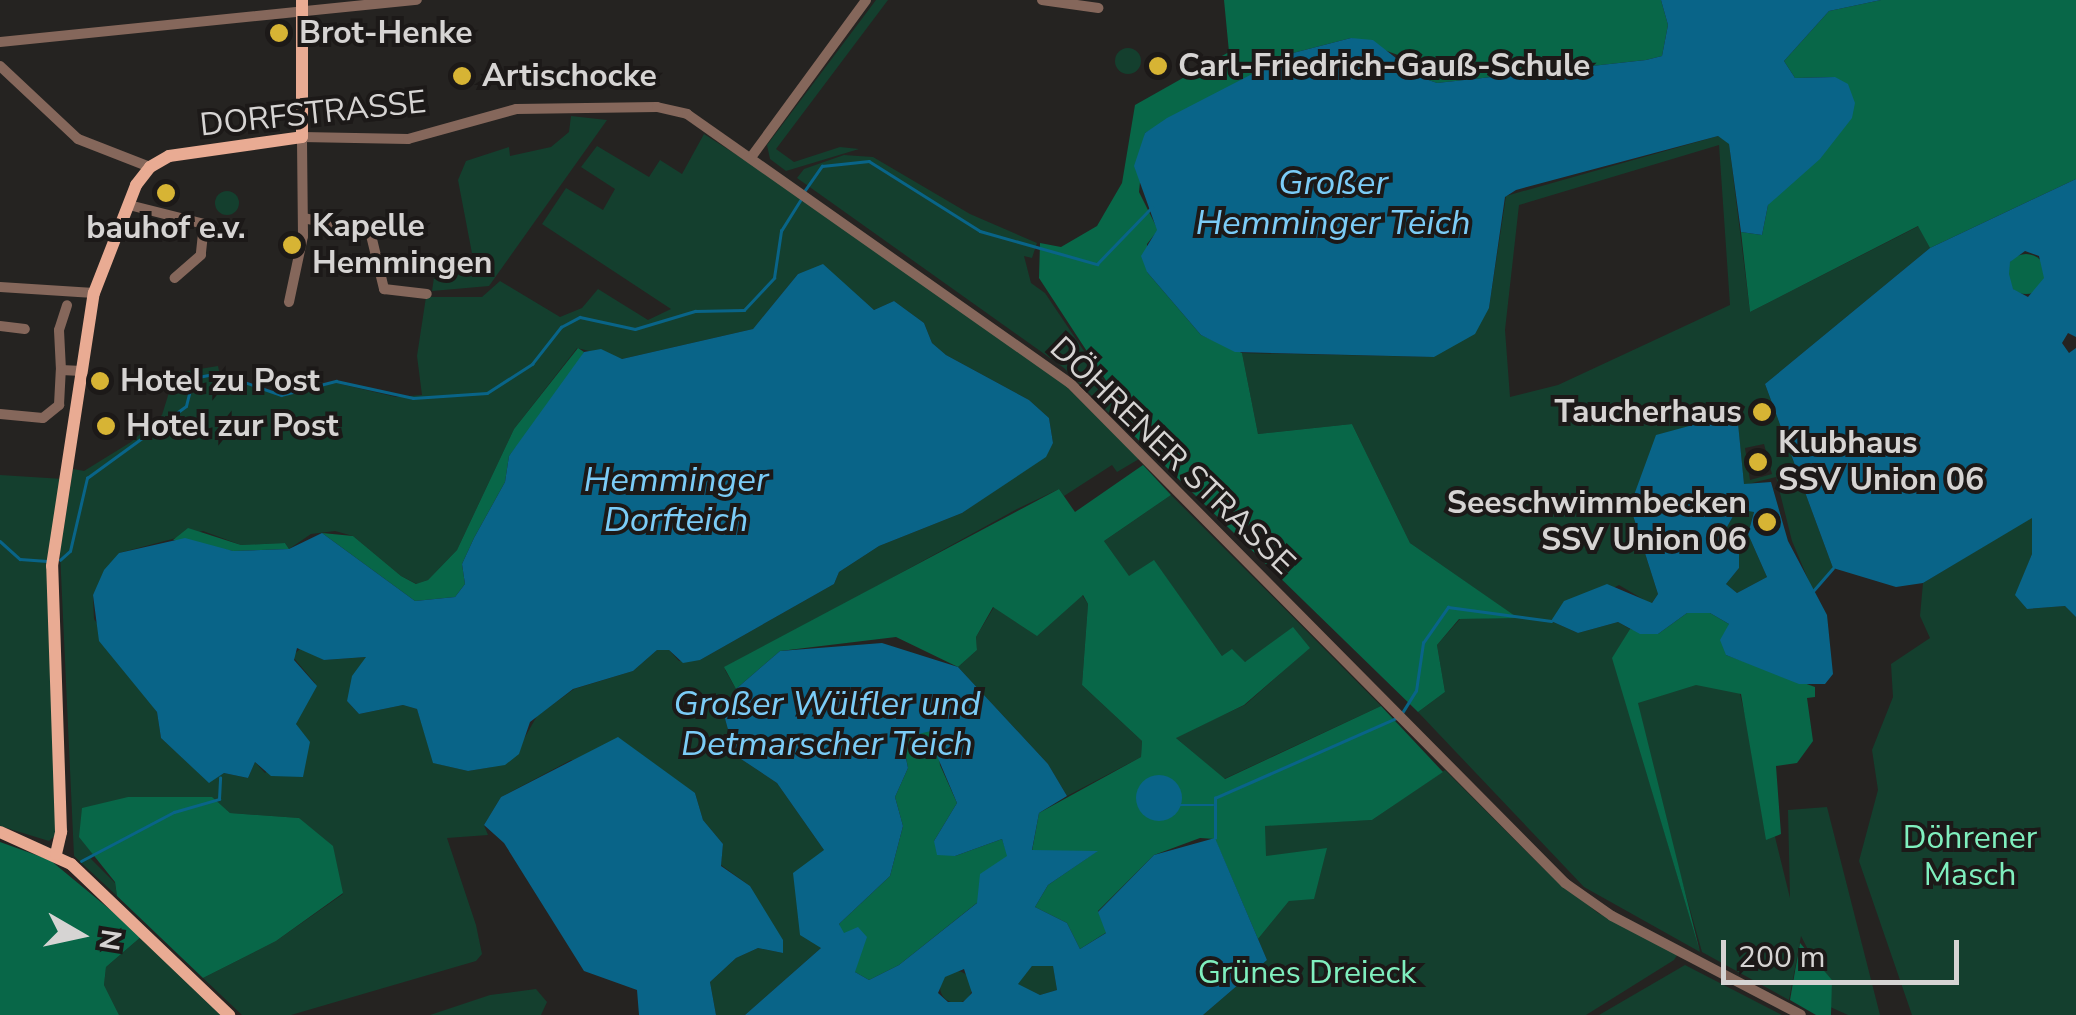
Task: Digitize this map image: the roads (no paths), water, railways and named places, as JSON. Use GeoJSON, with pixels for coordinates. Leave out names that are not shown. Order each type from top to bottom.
{"type":"FeatureCollection","features":[{"type":"Feature","properties":{"kind":"main road"},"geometry":{"type":"LineString","coordinates":[[302,6],[302,137]]}},
{"type":"Feature","properties":{"kind":"main road","name":"DORFSTRASSE"},"geometry":{"type":"LineString","coordinates":[[150,167],[168,156],[302,137]]}},
{"type":"Feature","properties":{"kind":"main road"},"geometry":{"type":"LineString","coordinates":[[56,854],[61,832],[54,550],[94,293],[128,205],[150,167]]}},
{"type":"Feature","properties":{"kind":"main road"},"geometry":{"type":"LineString","coordinates":[[0,832],[56,854],[229,1015]]}},
{"type":"Feature","properties":{"kind":"street"},"geometry":{"type":"LineString","coordinates":[[0,42],[302,6],[417,0]]}},
{"type":"Feature","properties":{"kind":"street"},"geometry":{"type":"LineString","coordinates":[[752,156],[866,0]]}},
{"type":"Feature","properties":{"kind":"street"},"geometry":{"type":"LineString","coordinates":[[1042,0],[1098,8]]}},
{"type":"Feature","properties":{"kind":"street"},"geometry":{"type":"LineString","coordinates":[[0,66],[78,139],[150,167]]}},
{"type":"Feature","properties":{"kind":"street","name":"DORFSTRASSE"},"geometry":{"type":"LineString","coordinates":[[302,137],[392,140],[516,109],[657,107],[687,114],[752,156]]}},
{"type":"Feature","properties":{"kind":"street"},"geometry":{"type":"LineString","coordinates":[[290,302],[303,218],[302,137]]}},
{"type":"Feature","properties":{"kind":"street","name":"DÖHRENER STRASSE"},"geometry":{"type":"LineString","coordinates":[[752,156],[1046,363],[1577,892],[1801,1015]]}},
{"type":"Feature","properties":{"kind":"street"},"geometry":{"type":"LineString","coordinates":[[128,205],[204,224],[201,255],[175,278]]}},
{"type":"Feature","properties":{"kind":"street"},"geometry":{"type":"LineString","coordinates":[[303,218],[370,231],[384,289],[427,294]]}},
{"type":"Feature","properties":{"kind":"street"},"geometry":{"type":"LineString","coordinates":[[0,287],[94,293]]}},
{"type":"Feature","properties":{"kind":"street"},"geometry":{"type":"LineString","coordinates":[[0,414],[43,418],[58,405],[62,370],[59,330],[67,306]]}},
{"type":"Feature","properties":{"kind":"street"},"geometry":{"type":"LineString","coordinates":[[0,326],[25,328]]}},
{"type":"Feature","properties":{"kind":"street"},"geometry":{"type":"LineString","coordinates":[[62,370],[82,371]]}},
{"type":"Feature","properties":{"kind":"water","name":"Großer Hemminger Teich"},"geometry":{"type":"Polygon","coordinates":[[[1661,0],[1881,0],[1829,11],[1784,61],[1795,78],[1835,77],[1848,84],[1855,103],[1852,118],[1820,159],[1768,205],[1762,235],[1741,232],[1729,144],[1718,136],[1516,190],[1505,197],[1489,308],[1475,334],[1434,357],[1235,352],[1201,335],[1147,272],[1141,256],[1157,230],[1134,166],[1145,133],[1167,118],[1293,53],[1351,38],[1373,40],[1420,77],[1437,83],[1646,60],[1662,56],[1668,25],[1661,0]]]}},
{"type":"Feature","properties":{"kind":"water"},"geometry":{"type":"Polygon","coordinates":[[[2076,179],[2076,337],[2068,333],[2062,343],[2069,353],[2076,348],[2076,617],[2065,606],[2027,609],[2015,595],[2032,554],[2032,518],[1923,583],[1896,587],[1833,568],[1765,384],[1930,248],[2076,179]],[[2025,251],[2010,262],[2013,289],[2028,297],[2044,278],[2039,256],[2025,251]]]}},
{"type":"Feature","properties":{"kind":"water","name":"Hemminger Dorfteich"},"geometry":{"type":"Polygon","coordinates":[[[823,264],[874,310],[894,301],[924,323],[932,343],[946,355],[1029,400],[1049,418],[1053,443],[1046,457],[962,513],[879,546],[839,572],[834,584],[700,660],[683,663],[669,650],[657,650],[633,671],[573,689],[530,722],[519,754],[505,765],[468,771],[433,763],[417,709],[403,705],[359,714],[347,701],[352,676],[366,657],[324,660],[297,648],[294,660],[317,686],[296,724],[310,742],[303,777],[271,776],[255,762],[248,778],[224,773],[209,783],[161,738],[157,712],[99,641],[93,595],[104,570],[119,553],[185,538],[233,551],[289,549],[322,533],[415,601],[455,597],[465,584],[462,564],[505,482],[509,456],[584,352],[601,349],[622,359],[753,329],[798,274],[823,264]]]}},
{"type":"Feature","properties":{"kind":"water"},"geometry":{"type":"Polygon","coordinates":[[[1737,413],[1744,484],[1771,482],[1788,541],[1827,615],[1833,674],[1825,684],[1799,684],[1726,655],[1720,640],[1729,624],[1710,613],[1687,613],[1658,634],[1640,634],[1618,622],[1578,633],[1551,621],[1564,601],[1607,584],[1652,603],[1658,594],[1630,506],[1656,435],[1737,413]],[[1737,509],[1727,527],[1729,539],[1739,542],[1739,568],[1726,584],[1737,593],[1767,577],[1748,534],[1754,512],[1737,509]]]}},
{"type":"Feature","properties":{"kind":"water","name":"Großer Wülfler und Detmarscher Teich"},"geometry":{"type":"Polygon","coordinates":[[[882,643],[958,667],[1048,764],[1067,796],[1039,813],[1032,850],[1098,851],[1048,885],[1035,907],[1067,923],[1080,949],[1106,933],[1098,912],[1154,855],[1215,838],[1267,960],[1203,1015],[745,1015],[821,948],[800,935],[793,873],[824,850],[777,783],[735,755],[724,715],[736,689],[780,651],[882,643]],[[935,730],[902,738],[908,768],[895,797],[903,826],[890,876],[839,924],[844,933],[858,927],[867,937],[855,972],[869,980],[899,965],[977,903],[980,874],[1007,856],[1002,839],[955,856],[937,855],[934,841],[957,803],[932,744],[935,730]],[[1032,966],[1018,984],[1040,995],[1057,990],[1053,966],[1032,966]],[[964,969],[945,977],[938,993],[948,1002],[963,1002],[972,993],[964,969]]]}},
{"type":"Feature","properties":{"kind":"water","name":"Großer Wülfler und Detmarscher Teich"},"geometry":{"type":"Polygon","coordinates":[[[618,737],[695,793],[703,820],[723,844],[721,866],[750,886],[783,940],[783,953],[758,948],[736,958],[710,982],[716,1015],[639,1015],[637,990],[584,971],[504,843],[484,825],[501,797],[618,737]]]}},
{"type":"Feature","properties":{"kind":"water"},"geometry":{"type":"Polygon","coordinates":[[[1159,775],[1175,782],[1182,798],[1175,814],[1159,821],[1143,814],[1136,798],[1143,782],[1159,775]]]}},
{"type":"Feature","properties":{"kind":"waterway"},"geometry":{"type":"LineString","coordinates":[[803,193],[822,166],[869,161],[980,231],[1097,264],[1152,207]]}},
{"type":"Feature","properties":{"kind":"waterway"},"geometry":{"type":"LineString","coordinates":[[60,560],[70,551],[87,478],[186,406],[193,378],[219,373],[281,395],[336,381],[413,398],[487,393],[532,364],[561,327],[580,317],[635,329],[695,311],[744,310],[774,278],[781,231],[800,200]]}},
{"type":"Feature","properties":{"kind":"waterway"},"geometry":{"type":"LineString","coordinates":[[0,541],[20,559],[47,561]]}},
{"type":"Feature","properties":{"kind":"waterway"},"geometry":{"type":"LineString","coordinates":[[1813,591],[1833,568]]}},
{"type":"Feature","properties":{"kind":"waterway"},"geometry":{"type":"LineString","coordinates":[[1402,713],[1416,691],[1423,643],[1448,607],[1551,621]]}},
{"type":"Feature","properties":{"kind":"waterway"},"geometry":{"type":"LineString","coordinates":[[1215,838],[1215,798],[1396,718]]}},
{"type":"Feature","properties":{"kind":"waterway"},"geometry":{"type":"LineString","coordinates":[[81,861],[174,812],[219,799],[220,778]]}},
{"type":"Feature","properties":{"kind":"waterway"},"geometry":{"type":"LineString","coordinates":[[1180,805],[1213,805]]}},
{"type":"Feature","properties":{"kind":"place","name":"Brot-Henke"},"geometry":{"type":"Point","coordinates":[279,33]}},
{"type":"Feature","properties":{"kind":"place","name":"Carl-Friedrich-Gauß-Schule"},"geometry":{"type":"Point","coordinates":[1158,66]}},
{"type":"Feature","properties":{"kind":"place","name":"Artischocke"},"geometry":{"type":"Point","coordinates":[462,76]}},
{"type":"Feature","properties":{"kind":"place","name":"bauhof e.v."},"geometry":{"type":"Point","coordinates":[166,193]}},
{"type":"Feature","properties":{"kind":"place","name":"Kapelle Hemmingen"},"geometry":{"type":"Point","coordinates":[292,245]}},
{"type":"Feature","properties":{"kind":"place","name":"Hotel zu Post"},"geometry":{"type":"Point","coordinates":[100,381]}},
{"type":"Feature","properties":{"kind":"place","name":"Taucherhaus"},"geometry":{"type":"Point","coordinates":[1762,412]}},
{"type":"Feature","properties":{"kind":"place","name":"Hotel zur Post"},"geometry":{"type":"Point","coordinates":[106,426]}},
{"type":"Feature","properties":{"kind":"place","name":"Klubhaus SSV Union 06"},"geometry":{"type":"Point","coordinates":[1758,462]}},
{"type":"Feature","properties":{"kind":"place","name":"Seeschwimmbecken SSV Union 06"},"geometry":{"type":"Point","coordinates":[1767,522]}},
{"type":"Feature","properties":{"kind":"park label","name":"Döhrener Masch"},"geometry":{"type":"Point","coordinates":[1970,858]}},
{"type":"Feature","properties":{"kind":"park label","name":"Grünes Dreieck"},"geometry":{"type":"Point","coordinates":[1307,973]}}]}
